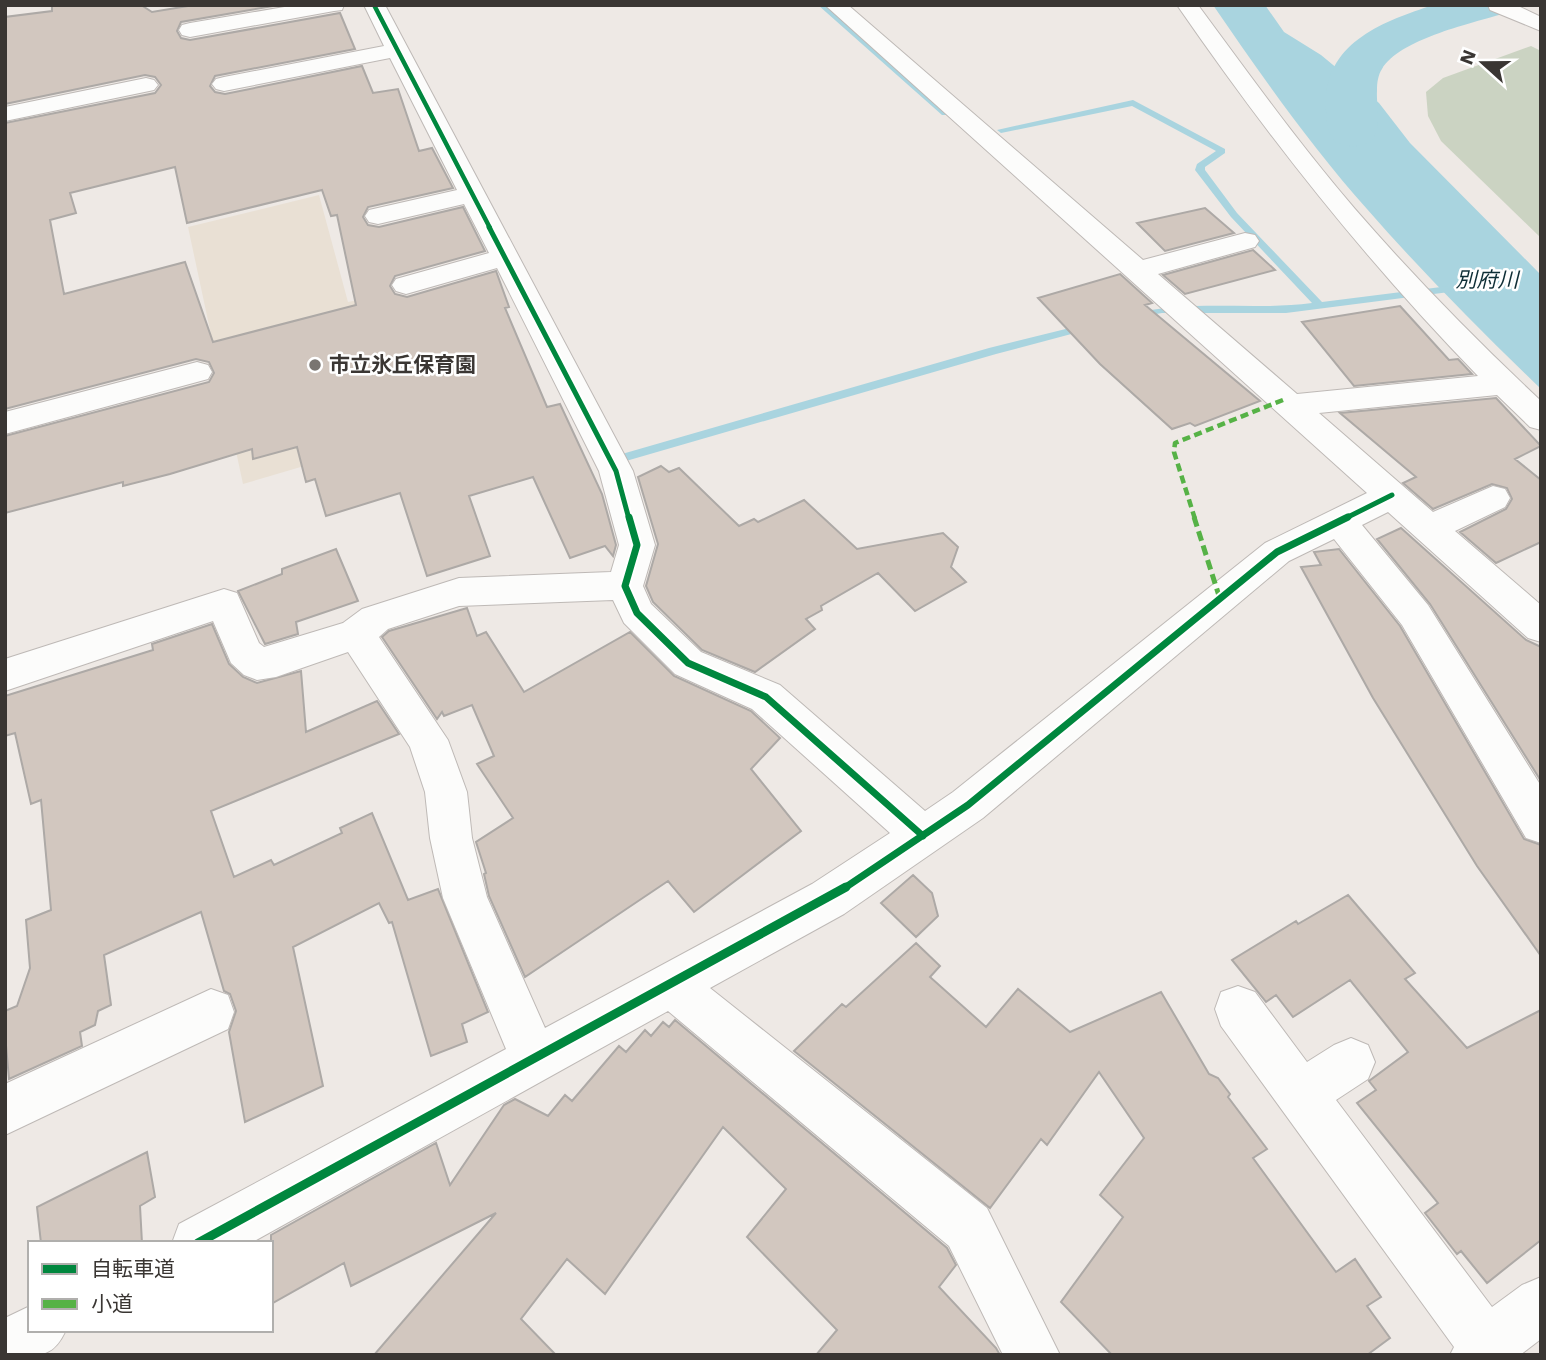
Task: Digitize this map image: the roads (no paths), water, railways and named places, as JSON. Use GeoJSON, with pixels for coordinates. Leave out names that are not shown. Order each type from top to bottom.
{"type":"FeatureCollection","features":[{"type":"Feature","properties":{"kind":"street"},"geometry":{"type":"LineString","coordinates":[[188,29],[334,5]]}},
{"type":"Feature","properties":{"kind":"street"},"geometry":{"type":"LineString","coordinates":[[374,5],[616,471],[637,545],[625,586],[637,612],[661,639],[688,663],[766,697],[923,836]]}},
{"type":"Feature","properties":{"kind":"street"},"geometry":{"type":"LineString","coordinates":[[835,5],[1541,627]]}},
{"type":"Feature","properties":{"kind":"street"},"geometry":{"type":"LineString","coordinates":[[1187,5],[1275,127],[1344,214],[1419,297],[1541,419]]}},
{"type":"Feature","properties":{"kind":"street"},"geometry":{"type":"LineString","coordinates":[[1505,8],[1541,25]]}},
{"type":"Feature","properties":{"kind":"street"},"geometry":{"type":"LineString","coordinates":[[224,84],[397,50]]}},
{"type":"Feature","properties":{"kind":"street"},"geometry":{"type":"LineString","coordinates":[[5,114],[146,85]]}},
{"type":"Feature","properties":{"kind":"street"},"geometry":{"type":"LineString","coordinates":[[379,216],[474,194]]}},
{"type":"Feature","properties":{"kind":"street"},"geometry":{"type":"LineString","coordinates":[[1136,271],[1245,241]]}},
{"type":"Feature","properties":{"kind":"street"},"geometry":{"type":"LineString","coordinates":[[406,285],[506,257]]}},
{"type":"Feature","properties":{"kind":"street"},"geometry":{"type":"LineString","coordinates":[[5,423],[197,372]]}},
{"type":"Feature","properties":{"kind":"street"},"geometry":{"type":"LineString","coordinates":[[1289,406],[1504,384]]}},
{"type":"Feature","properties":{"kind":"street"},"geometry":{"type":"LineString","coordinates":[[202,1241],[534,1057],[679,982],[828,899],[968,805],[1277,552],[1392,495]]}},
{"type":"Feature","properties":{"kind":"street"},"geometry":{"type":"LineString","coordinates":[[1431,528],[1493,498]]}},
{"type":"Feature","properties":{"kind":"street"},"geometry":{"type":"LineString","coordinates":[[1340,523],[1415,615],[1541,824]]}},
{"type":"Feature","properties":{"kind":"street"},"geometry":{"type":"LineString","coordinates":[[5,675],[224,603],[244,652],[257,664],[276,661],[356,634],[375,619],[459,592],[625,586]]}},
{"type":"Feature","properties":{"kind":"street"},"geometry":{"type":"LineString","coordinates":[[356,634],[428,740],[446,792],[451,838],[465,898],[534,1057]]}},
{"type":"Feature","properties":{"kind":"street"},"geometry":{"type":"LineString","coordinates":[[679,982],[686,998],[968,1227],[1032,1355]]}},
{"type":"Feature","properties":{"kind":"street"},"geometry":{"type":"LineString","coordinates":[[1238,1010],[1483,1350],[1541,1304]]}},
{"type":"Feature","properties":{"kind":"street"},"geometry":{"type":"LineString","coordinates":[[5,1111],[211,1012]]}},
{"type":"Feature","properties":{"kind":"street"},"geometry":{"type":"LineString","coordinates":[[1301,1095],[1351,1062]]}},
{"type":"Feature","properties":{"kind":"street"},"geometry":{"type":"LineString","coordinates":[[5,1349],[35,1332]]}},
{"type":"Feature","properties":{"kind":"water","name":"別府川"},"geometry":{"type":"Polygon","coordinates":[[[1213,5],[1265,5],[1284,32],[1321,55],[1379,103],[1410,143],[1541,275],[1541,389],[1430,278],[1346,185],[1287,110],[1213,5]]]}},
{"type":"Feature","properties":{"kind":"waterway"},"geometry":{"type":"LineString","coordinates":[[822,5],[945,113]]}},
{"type":"Feature","properties":{"kind":"waterway"},"geometry":{"type":"LineString","coordinates":[[1353,131],[1352,86],[1356,71],[1364,58],[1377,47],[1411,28],[1483,5]]}},
{"type":"Feature","properties":{"kind":"waterway"},"geometry":{"type":"LineString","coordinates":[[1001,130],[1133,103],[1222,151],[1200,166],[1200,170],[1234,215],[1320,306]]}},
{"type":"Feature","properties":{"kind":"waterway"},"geometry":{"type":"LineString","coordinates":[[1320,306],[1457,288]]}},
{"type":"Feature","properties":{"kind":"waterway"},"geometry":{"type":"LineString","coordinates":[[1136,316],[1162,310],[1286,310],[1320,306]]}},
{"type":"Feature","properties":{"kind":"waterway"},"geometry":{"type":"LineString","coordinates":[[626,457],[993,351],[1086,327]]}},
{"type":"Feature","properties":{"kind":"place","name":"市立氷丘保育園"},"geometry":{"type":"Point","coordinates":[315,365]}}]}
